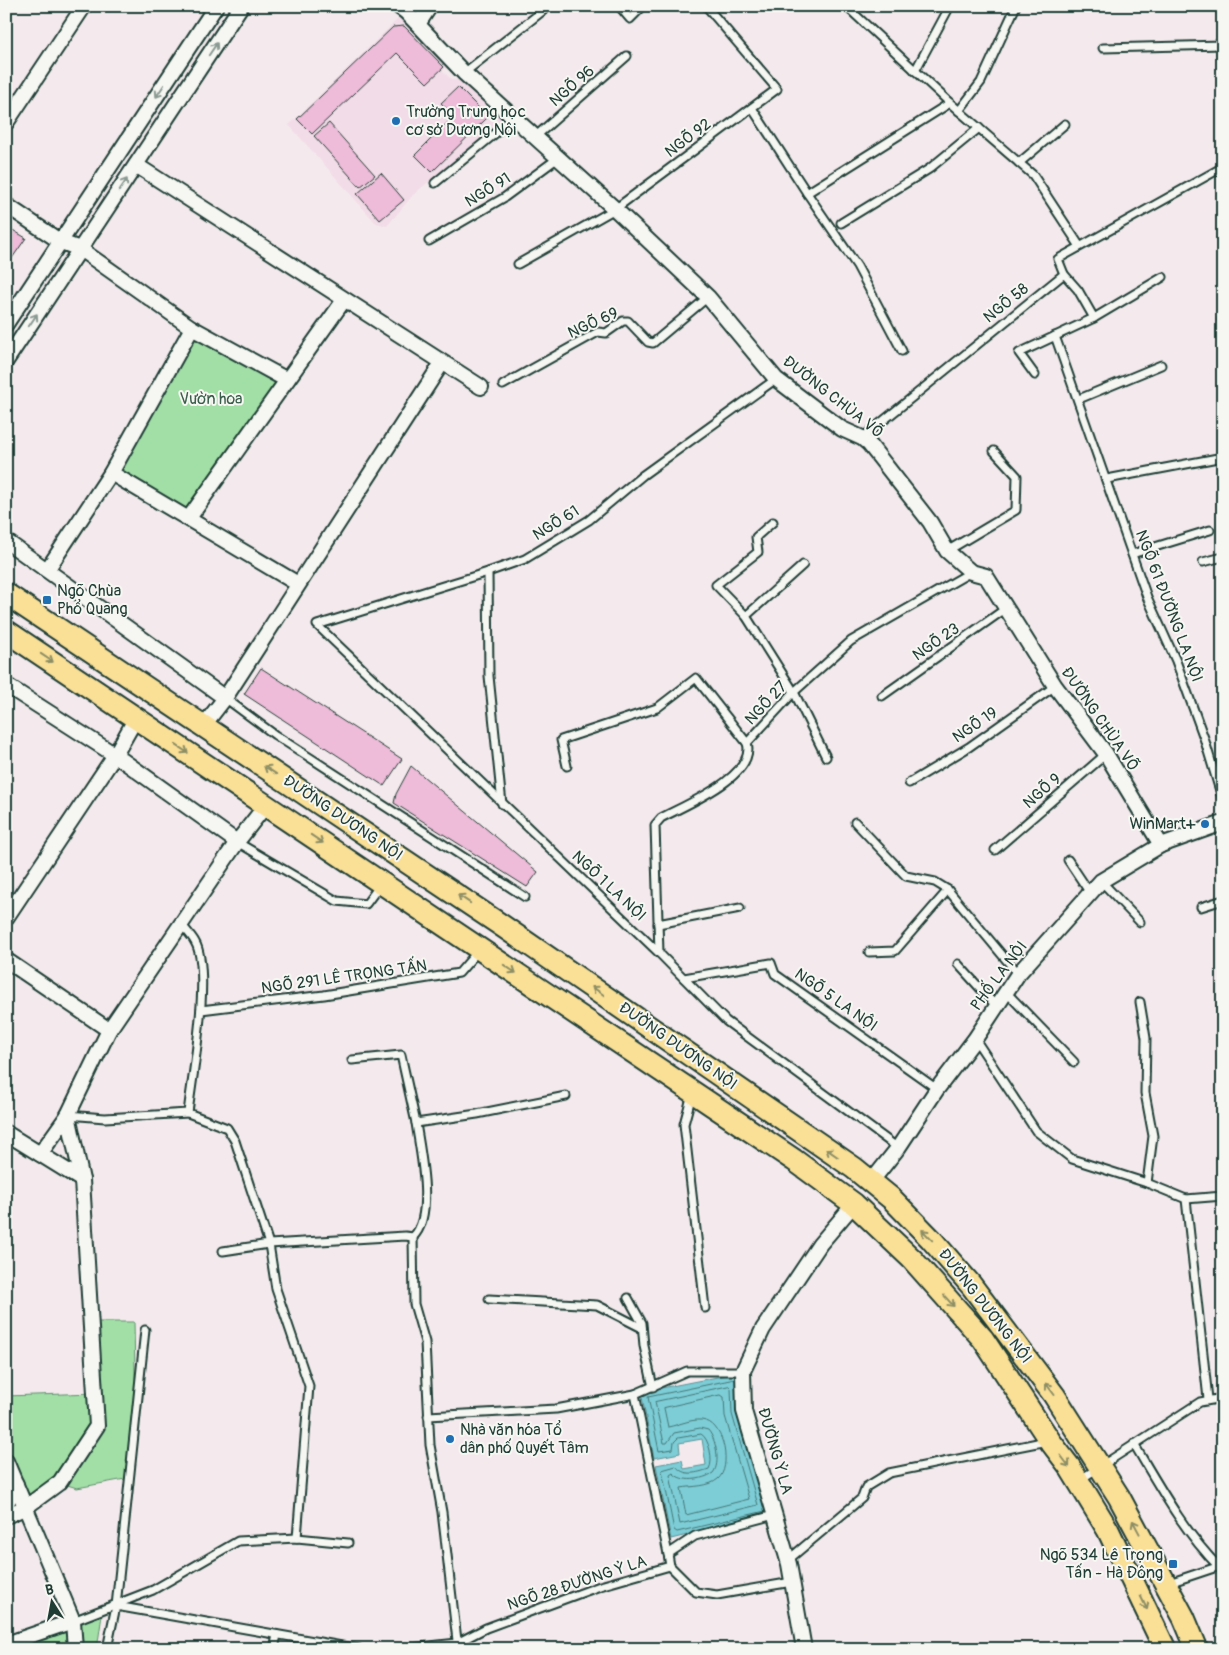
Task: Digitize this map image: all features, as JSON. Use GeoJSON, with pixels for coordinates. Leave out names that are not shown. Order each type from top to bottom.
{"type":"FeatureCollection","features":[{"type":"Feature","properties":{"kind":"main road","name":"ĐƯỜNG DƯƠNG NỘI"},"geometry":{"type":"LineString","coordinates":[[6,594],[510,930],[854,1168],[892,1199],[931,1239],[971,1285],[1054,1395],[1119,1497],[1166,1584],[1197,1649]]}},
{"type":"Feature","properties":{"kind":"main road","name":"ĐƯỜNG DƯƠNG NỘI"},"geometry":{"type":"LineString","coordinates":[[6,631],[794,1160],[854,1204],[912,1259],[983,1339],[1078,1481],[1108,1530],[1166,1649]]}},
{"type":"Feature","properties":{"kind":"main road"},"geometry":{"type":"LineString","coordinates":[[854,1204],[871,1182]]}},
{"type":"Feature","properties":{"kind":"street"},"geometry":{"type":"LineString","coordinates":[[6,123],[84,6]]}},
{"type":"Feature","properties":{"kind":"street"},"geometry":{"type":"LineString","coordinates":[[6,324],[216,6]]}},
{"type":"Feature","properties":{"kind":"street"},"geometry":{"type":"LineString","coordinates":[[6,361],[241,6]]}},
{"type":"Feature","properties":{"kind":"street","name":"ĐƯỜNG CHÙA VÕ"},"geometry":{"type":"LineString","coordinates":[[398,6],[418,24],[464,73],[615,209],[708,297],[776,379],[842,429],[862,438],[869,444],[930,522],[947,551],[971,572],[986,576],[1005,610],[1055,686],[1106,754],[1161,845]]}},
{"type":"Feature","properties":{"kind":"street"},"geometry":{"type":"LineString","coordinates":[[418,24],[430,6]]}},
{"type":"Feature","properties":{"kind":"street"},"geometry":{"type":"LineString","coordinates":[[136,165],[481,387]]}},
{"type":"Feature","properties":{"kind":"street"},"geometry":{"type":"LineString","coordinates":[[6,205],[60,242],[80,249],[192,328],[287,380]]}},
{"type":"Feature","properties":{"kind":"street"},"geometry":{"type":"LineString","coordinates":[[189,518],[344,300]]}},
{"type":"Feature","properties":{"kind":"street"},"geometry":{"type":"LineString","coordinates":[[47,570],[111,473],[192,328]]}},
{"type":"Feature","properties":{"kind":"street"},"geometry":{"type":"LineString","coordinates":[[204,725],[225,698],[442,363]]}},
{"type":"Feature","properties":{"kind":"street"},"geometry":{"type":"LineString","coordinates":[[111,473],[298,584]]}},
{"type":"Feature","properties":{"kind":"street"},"geometry":{"type":"LineString","coordinates":[[6,541],[225,698]]}},
{"type":"Feature","properties":{"kind":"street"},"geometry":{"type":"LineString","coordinates":[[6,685],[114,755],[236,842]]}},
{"type":"Feature","properties":{"kind":"street"},"geometry":{"type":"LineString","coordinates":[[6,918],[114,755],[136,718]]}},
{"type":"Feature","properties":{"kind":"street"},"geometry":{"type":"LineString","coordinates":[[40,1154],[68,1115],[109,1030],[236,842],[266,805]]}},
{"type":"Feature","properties":{"kind":"street","name":"PHỐ LA NỘI"},"geometry":{"type":"LineString","coordinates":[[871,1182],[898,1148],[937,1089],[1007,993],[1018,974],[1101,881],[1161,845],[1223,823]]}},
{"type":"Feature","properties":{"kind":"street"},"geometry":{"type":"LineString","coordinates":[[6,960],[109,1030]]}},
{"type":"Feature","properties":{"kind":"street"},"geometry":{"type":"LineString","coordinates":[[6,1516],[26,1507],[60,1482],[97,1426],[82,1180],[68,1115]]}},
{"type":"Feature","properties":{"kind":"street"},"geometry":{"type":"LineString","coordinates":[[6,1133],[82,1180]]}},
{"type":"Feature","properties":{"kind":"street","name":"ĐƯỜNG Ỷ LA"},"geometry":{"type":"LineString","coordinates":[[804,1649],[788,1560],[744,1411],[744,1371],[763,1329],[820,1244],[854,1204]]}},
{"type":"Feature","properties":{"kind":"street"},"geometry":{"type":"LineString","coordinates":[[6,1461],[73,1621],[75,1649]]}},
{"type":"Feature","properties":{"kind":"street"},"geometry":{"type":"LineString","coordinates":[[6,1505],[16,1484]]}},
{"type":"Feature","properties":{"kind":"street"},"geometry":{"type":"LineString","coordinates":[[6,1644],[73,1621]]}},
{"type":"Feature","properties":{"kind":"lane"},"geometry":{"type":"LineString","coordinates":[[464,73],[549,6]]}},
{"type":"Feature","properties":{"kind":"lane"},"geometry":{"type":"LineString","coordinates":[[619,6],[630,19],[643,6]]}},
{"type":"Feature","properties":{"kind":"lane","name":"NGÕ 92"},"geometry":{"type":"LineString","coordinates":[[518,264],[615,209],[777,89],[706,6]]}},
{"type":"Feature","properties":{"kind":"lane"},"geometry":{"type":"LineString","coordinates":[[846,6],[950,103],[1033,175],[1079,245]]}},
{"type":"Feature","properties":{"kind":"lane"},"geometry":{"type":"LineString","coordinates":[[915,70],[950,6]]}},
{"type":"Feature","properties":{"kind":"lane"},"geometry":{"type":"LineString","coordinates":[[960,111],[981,82],[1016,6]]}},
{"type":"Feature","properties":{"kind":"lane"},"geometry":{"type":"LineString","coordinates":[[1103,48],[1223,45]]}},
{"type":"Feature","properties":{"kind":"lane","name":"NGÕ 96"},"geometry":{"type":"LineString","coordinates":[[535,137],[627,56]]}},
{"type":"Feature","properties":{"kind":"lane"},"geometry":{"type":"LineString","coordinates":[[807,192],[950,103]]}},
{"type":"Feature","properties":{"kind":"lane"},"geometry":{"type":"LineString","coordinates":[[752,108],[857,266],[902,351]]}},
{"type":"Feature","properties":{"kind":"lane"},"geometry":{"type":"LineString","coordinates":[[435,183],[514,118]]}},
{"type":"Feature","properties":{"kind":"lane"},"geometry":{"type":"LineString","coordinates":[[1019,163],[1065,124]]}},
{"type":"Feature","properties":{"kind":"lane"},"geometry":{"type":"LineString","coordinates":[[841,223],[929,169],[978,128]]}},
{"type":"Feature","properties":{"kind":"lane","name":"NGÕ 91"},"geometry":{"type":"LineString","coordinates":[[429,241],[505,197],[558,158]]}},
{"type":"Feature","properties":{"kind":"lane"},"geometry":{"type":"LineString","coordinates":[[1094,318],[1078,290],[1064,274],[1058,259],[1079,245],[1223,167]]}},
{"type":"Feature","properties":{"kind":"lane","name":"NGÕ 58"},"geometry":{"type":"LineString","coordinates":[[862,438],[1064,274]]}},
{"type":"Feature","properties":{"kind":"lane"},"geometry":{"type":"LineString","coordinates":[[1035,375],[1019,353],[1094,318],[1162,277]]}},
{"type":"Feature","properties":{"kind":"lane","name":"NGÕ 69"},"geometry":{"type":"LineString","coordinates":[[503,386],[598,332],[606,333],[623,321],[628,321],[648,342],[653,343],[708,297]]}},
{"type":"Feature","properties":{"kind":"lane","name":"NGÕ 61 ĐƯỜNG LA NỘI"},"geometry":{"type":"LineString","coordinates":[[1055,336],[1079,399],[1147,597],[1176,661],[1204,738],[1223,801]]}},
{"type":"Feature","properties":{"kind":"lane"},"geometry":{"type":"LineString","coordinates":[[1079,399],[1161,365]]}},
{"type":"Feature","properties":{"kind":"lane","name":"NGÕ 61"},"geometry":{"type":"LineString","coordinates":[[316,625],[525,559],[589,520],[643,475],[776,379]]}},
{"type":"Feature","properties":{"kind":"lane"},"geometry":{"type":"LineString","coordinates":[[947,551],[1016,510],[1017,476],[994,450]]}},
{"type":"Feature","properties":{"kind":"lane"},"geometry":{"type":"LineString","coordinates":[[1107,479],[1223,456]]}},
{"type":"Feature","properties":{"kind":"lane"},"geometry":{"type":"LineString","coordinates":[[773,522],[756,536],[758,552],[716,585],[746,616],[794,692],[826,758]]}},
{"type":"Feature","properties":{"kind":"lane"},"geometry":{"type":"LineString","coordinates":[[1132,554],[1210,530]]}},
{"type":"Feature","properties":{"kind":"lane"},"geometry":{"type":"LineString","coordinates":[[1203,562],[1223,557]]}},
{"type":"Feature","properties":{"kind":"lane"},"geometry":{"type":"LineString","coordinates":[[746,616],[803,565]]}},
{"type":"Feature","properties":{"kind":"lane"},"geometry":{"type":"LineString","coordinates":[[488,572],[489,676],[502,804]]}},
{"type":"Feature","properties":{"kind":"lane","name":"NGÕ 27"},"geometry":{"type":"LineString","coordinates":[[567,766],[561,740],[657,708],[696,678],[747,743],[794,692],[851,641],[971,572]]}},
{"type":"Feature","properties":{"kind":"lane","name":"NGÕ 23"},"geometry":{"type":"LineString","coordinates":[[882,696],[1005,610]]}},
{"type":"Feature","properties":{"kind":"lane","name":"NGÕ 1 LA NỘI"},"geometry":{"type":"LineString","coordinates":[[316,625],[659,953],[726,1021],[898,1148]]}},
{"type":"Feature","properties":{"kind":"lane","name":"NGÕ 19"},"geometry":{"type":"LineString","coordinates":[[909,782],[969,747],[1055,686]]}},
{"type":"Feature","properties":{"kind":"lane"},"geometry":{"type":"LineString","coordinates":[[225,698],[275,735],[525,897]]}},
{"type":"Feature","properties":{"kind":"lane"},"geometry":{"type":"LineString","coordinates":[[659,953],[655,825],[661,818],[736,774],[747,760],[749,750],[747,743]]}},
{"type":"Feature","properties":{"kind":"lane","name":"NGÕ 9"},"geometry":{"type":"LineString","coordinates":[[995,850],[1106,754]]}},
{"type":"Feature","properties":{"kind":"lane"},"geometry":{"type":"LineString","coordinates":[[855,822],[906,876],[935,882],[948,890],[1018,974]]}},
{"type":"Feature","properties":{"kind":"lane"},"geometry":{"type":"LineString","coordinates":[[236,842],[337,901],[366,904],[381,883]]}},
{"type":"Feature","properties":{"kind":"lane"},"geometry":{"type":"LineString","coordinates":[[1068,860],[1090,894]]}},
{"type":"Feature","properties":{"kind":"lane"},"geometry":{"type":"LineString","coordinates":[[1101,881],[1140,922]]}},
{"type":"Feature","properties":{"kind":"lane"},"geometry":{"type":"LineString","coordinates":[[869,952],[895,951],[948,890]]}},
{"type":"Feature","properties":{"kind":"lane"},"geometry":{"type":"LineString","coordinates":[[1201,907],[1223,900]]}},
{"type":"Feature","properties":{"kind":"lane"},"geometry":{"type":"LineString","coordinates":[[658,924],[740,908]]}},
{"type":"Feature","properties":{"kind":"lane"},"geometry":{"type":"LineString","coordinates":[[181,924],[196,943],[202,978],[201,1010],[188,1113]]}},
{"type":"Feature","properties":{"kind":"lane","name":"NGÕ 291 LÊ TRỌNG TẤN"},"geometry":{"type":"LineString","coordinates":[[201,1010],[324,995],[459,973],[480,949]]}},
{"type":"Feature","properties":{"kind":"lane","name":"NGÕ 5 LA NỘI"},"geometry":{"type":"LineString","coordinates":[[684,978],[771,963],[775,974],[937,1089]]}},
{"type":"Feature","properties":{"kind":"lane"},"geometry":{"type":"LineString","coordinates":[[958,964],[997,1007]]}},
{"type":"Feature","properties":{"kind":"lane"},"geometry":{"type":"LineString","coordinates":[[1007,993],[1074,1062]]}},
{"type":"Feature","properties":{"kind":"lane"},"geometry":{"type":"LineString","coordinates":[[1140,1002],[1146,1038],[1145,1093],[1153,1136],[1147,1183]]}},
{"type":"Feature","properties":{"kind":"lane"},"geometry":{"type":"LineString","coordinates":[[975,1039],[1036,1131],[1072,1159],[1147,1183],[1186,1199],[1223,1196]]}},
{"type":"Feature","properties":{"kind":"lane"},"geometry":{"type":"LineString","coordinates":[[352,1060],[401,1055],[416,1123],[423,1171],[423,1209],[419,1232],[413,1238],[414,1304],[425,1342],[428,1416],[458,1646]]}},
{"type":"Feature","properties":{"kind":"lane"},"geometry":{"type":"LineString","coordinates":[[693,1092],[684,1124],[706,1308]]}},
{"type":"Feature","properties":{"kind":"lane"},"geometry":{"type":"LineString","coordinates":[[416,1123],[477,1114],[566,1096]]}},
{"type":"Feature","properties":{"kind":"lane"},"geometry":{"type":"LineString","coordinates":[[68,1115],[105,1118],[188,1113],[227,1128],[235,1141],[269,1244],[276,1289],[309,1386],[297,1538]]}},
{"type":"Feature","properties":{"kind":"lane"},"geometry":{"type":"LineString","coordinates":[[1186,1199],[1208,1399]]}},
{"type":"Feature","properties":{"kind":"lane"},"geometry":{"type":"LineString","coordinates":[[224,1250],[269,1244],[405,1236],[413,1238]]}},
{"type":"Feature","properties":{"kind":"lane"},"geometry":{"type":"LineString","coordinates":[[628,1298],[640,1318],[653,1387]]}},
{"type":"Feature","properties":{"kind":"lane"},"geometry":{"type":"LineString","coordinates":[[489,1299],[597,1305],[642,1328]]}},
{"type":"Feature","properties":{"kind":"lane"},"geometry":{"type":"LineString","coordinates":[[107,1649],[116,1606],[145,1330]]}},
{"type":"Feature","properties":{"kind":"lane"},"geometry":{"type":"LineString","coordinates":[[428,1416],[556,1410],[636,1394],[687,1372],[744,1371]]}},
{"type":"Feature","properties":{"kind":"lane"},"geometry":{"type":"LineString","coordinates":[[636,1394],[668,1554]]}},
{"type":"Feature","properties":{"kind":"lane"},"geometry":{"type":"LineString","coordinates":[[1078,1481],[1200,1402],[1208,1399],[1223,1398]]}},
{"type":"Feature","properties":{"kind":"lane"},"geometry":{"type":"LineString","coordinates":[[788,1560],[862,1498],[866,1487],[889,1473],[1050,1441]]}},
{"type":"Feature","properties":{"kind":"lane"},"geometry":{"type":"LineString","coordinates":[[1134,1444],[1164,1494],[1210,1557],[1221,1566]]}},
{"type":"Feature","properties":{"kind":"lane","name":"NGÕ 28 ĐƯỜNG Ỷ LA"},"geometry":{"type":"LineString","coordinates":[[402,1649],[458,1646],[486,1628],[600,1586],[670,1566],[668,1554],[695,1536],[774,1514]]}},
{"type":"Feature","properties":{"kind":"lane"},"geometry":{"type":"LineString","coordinates":[[73,1621],[116,1606],[153,1590],[238,1541],[297,1538],[348,1543]]}},
{"type":"Feature","properties":{"kind":"lane"},"geometry":{"type":"LineString","coordinates":[[670,1566],[696,1592],[717,1594],[792,1582]]}},
{"type":"Feature","properties":{"kind":"lane"},"geometry":{"type":"LineString","coordinates":[[1166,1584],[1221,1566]]}},
{"type":"Feature","properties":{"kind":"lane"},"geometry":{"type":"LineString","coordinates":[[116,1606],[354,1648]]}},
{"type":"Feature","properties":{"kind":"lane"},"geometry":{"type":"LineString","coordinates":[[274,1649],[277,1635]]}},
{"type":"Feature","properties":{"kind":"shaded area","name":"Trường Trung học cơ sở Dương Nội"},"geometry":{"type":"Polygon","coordinates":[[[399,18],[446,67],[443,71],[452,80],[460,80],[504,118],[413,195],[387,226],[376,223],[289,125],[399,18]]]}},
{"type":"Feature","properties":{"kind":"green space","name":"Vườn hoa"},"geometry":{"type":"Polygon","coordinates":[[[193,331],[284,381],[189,515],[114,472],[193,331]]]}},
{"type":"Feature","properties":{"kind":"green space"},"geometry":{"type":"Polygon","coordinates":[[[92,1322],[134,1322],[136,1428],[125,1479],[77,1488],[61,1483],[98,1426],[92,1322]]]}},
{"type":"Feature","properties":{"kind":"green space"},"geometry":{"type":"Polygon","coordinates":[[[94,1393],[96,1425],[59,1481],[27,1506],[6,1459],[6,1396],[94,1393]]]}},
{"type":"Feature","properties":{"kind":"green space"},"geometry":{"type":"Polygon","coordinates":[[[102,1615],[97,1649],[77,1649],[77,1624],[102,1615]]]}},
{"type":"Feature","properties":{"kind":"green space"},"geometry":{"type":"Polygon","coordinates":[[[71,1623],[73,1649],[34,1649],[31,1639],[71,1623]]]}},
{"type":"Feature","properties":{"kind":"water"},"geometry":{"type":"Polygon","coordinates":[[[743,1372],[773,1514],[671,1539],[656,1465],[682,1460],[684,1469],[706,1465],[702,1439],[679,1443],[680,1453],[654,1458],[641,1392],[743,1372]]]}},
{"type":"Feature","properties":{"kind":"building"},"geometry":{"type":"Polygon","coordinates":[[[404,26],[444,67],[427,83],[397,53],[312,134],[297,119],[393,27],[404,26]]]}},
{"type":"Feature","properties":{"kind":"building"},"geometry":{"type":"Polygon","coordinates":[[[458,87],[488,117],[432,172],[415,155],[454,116],[441,103],[458,87]]]}},
{"type":"Feature","properties":{"kind":"building"},"geometry":{"type":"Polygon","coordinates":[[[329,123],[375,175],[360,187],[314,136],[329,123]]]}},
{"type":"Feature","properties":{"kind":"building"},"geometry":{"type":"Polygon","coordinates":[[[381,173],[404,200],[380,220],[357,194],[381,173]]]}},
{"type":"Feature","properties":{"kind":"building"},"geometry":{"type":"Polygon","coordinates":[[[6,226],[26,238],[6,267],[6,226]]]}},
{"type":"Feature","properties":{"kind":"building"},"geometry":{"type":"Polygon","coordinates":[[[261,668],[402,759],[384,786],[244,694],[261,668]]]}},
{"type":"Feature","properties":{"kind":"building"},"geometry":{"type":"Polygon","coordinates":[[[411,766],[538,872],[527,887],[394,803],[396,794],[411,766]]]}},
{"type":"Feature","properties":{"kind":"place","name":"Trường Trung học cơ sở Dương Nội"},"geometry":{"type":"Point","coordinates":[396,121]}},
{"type":"Feature","properties":{"kind":"place","name":"Ngõ Chùa Phổ Quang"},"geometry":{"type":"Point","coordinates":[47,600]}},
{"type":"Feature","properties":{"kind":"place","name":"WinMart+"},"geometry":{"type":"Point","coordinates":[1205,824]}},
{"type":"Feature","properties":{"kind":"place","name":"Nhà văn hóa Tổ dân phố Quyết Tâm"},"geometry":{"type":"Point","coordinates":[450,1439]}},
{"type":"Feature","properties":{"kind":"place","name":"Ngõ 534 Lê Trọng Tấn - Hà Đông"},"geometry":{"type":"Point","coordinates":[1173,1564]}}]}
